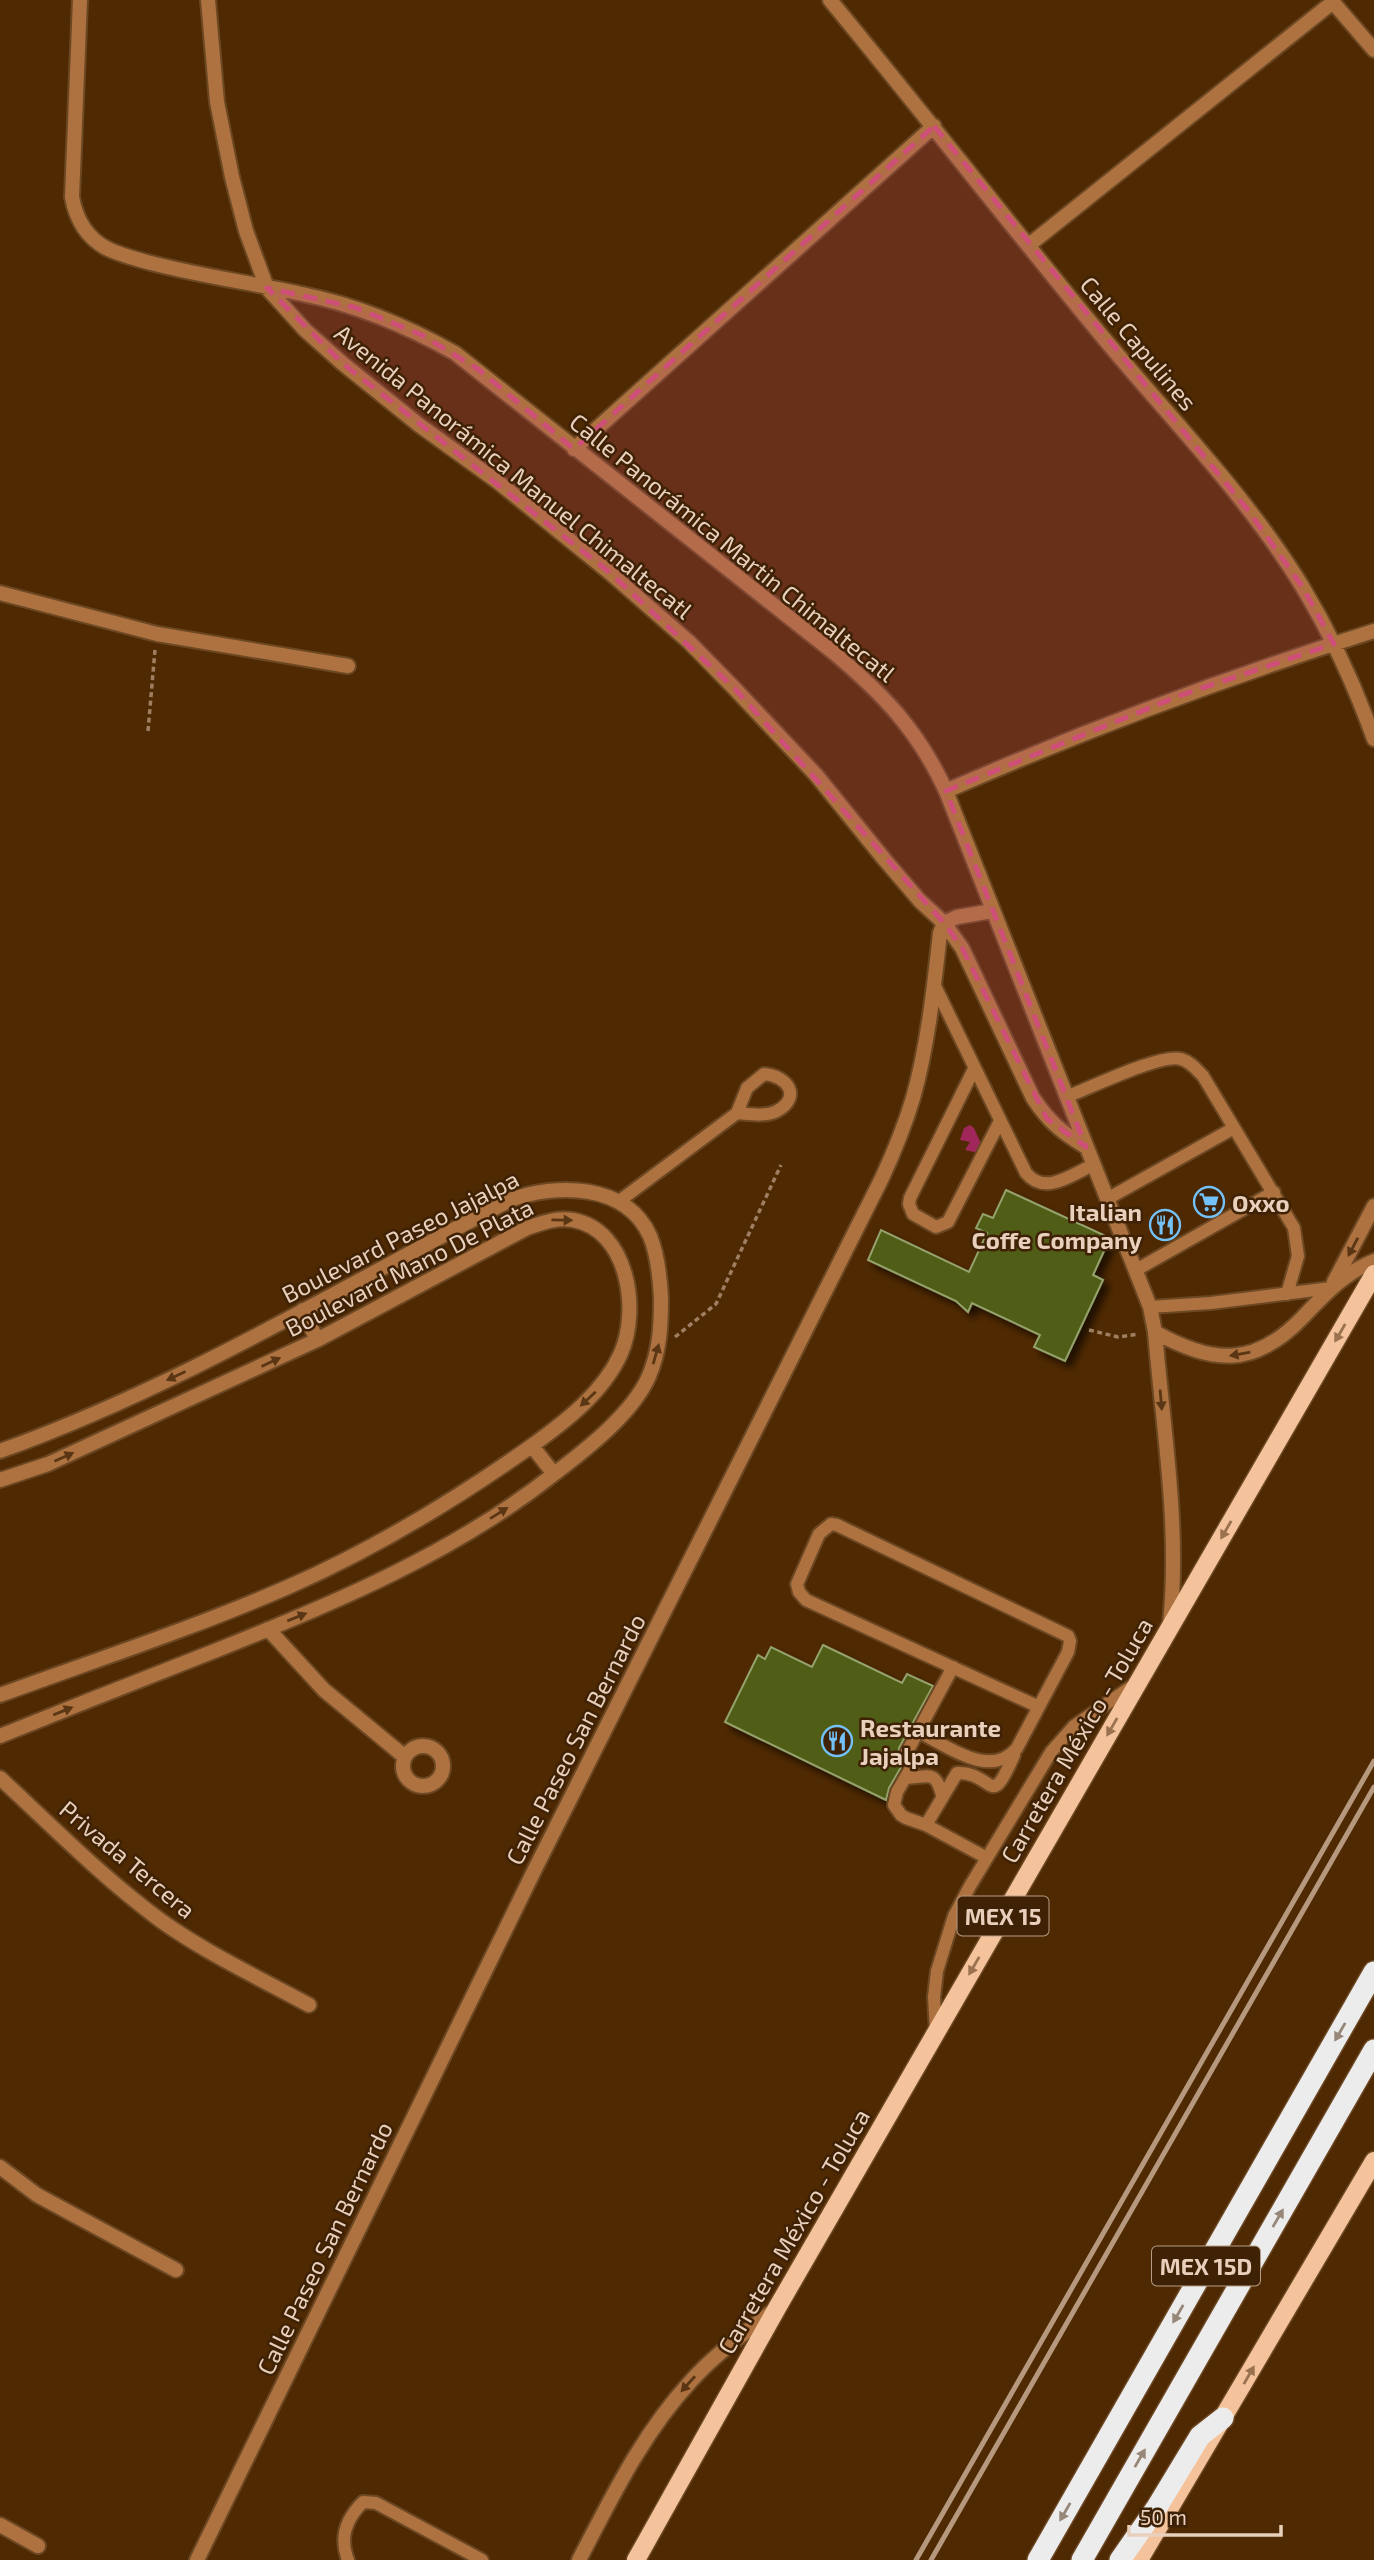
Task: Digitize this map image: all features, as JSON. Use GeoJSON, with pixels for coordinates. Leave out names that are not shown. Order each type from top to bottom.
{"type":"FeatureCollection","features":[{"type":"Feature","properties":{"kind":"highway","name":"MEX 15D"},"geometry":{"type":"LineString","coordinates":[[1038,2560],[1374,1972]]}},
{"type":"Feature","properties":{"kind":"highway","name":"MEX 15D"},"geometry":{"type":"LineString","coordinates":[[1082,2560],[1374,2050]]}},
{"type":"Feature","properties":{"kind":"highway"},"geometry":{"type":"LineString","coordinates":[[1120,2560],[1157,2507],[1200,2436],[1223,2418]]}},
{"type":"Feature","properties":{"kind":"main road","name":"Carretera México - Toluca"},"geometry":{"type":"LineString","coordinates":[[636,2560],[777,2308],[1374,1274]]}},
{"type":"Feature","properties":{"kind":"main road"},"geometry":{"type":"LineString","coordinates":[[1139,2560],[1374,2161]]}},
{"type":"Feature","properties":{"kind":"street","name":"Calle Panorámica Martin Chimaltecatl"},"geometry":{"type":"LineString","coordinates":[[80,0],[72,197],[80,225],[93,239],[121,254],[182,271],[301,293],[354,307],[422,335],[478,369],[574,449],[833,652],[876,688],[912,730],[935,766],[946,790],[1150,1307],[1155,1332],[1174,1543],[1175,1579],[1170,1627]]}},
{"type":"Feature","properties":{"kind":"street"},"geometry":{"type":"LineString","coordinates":[[208,0],[217,102],[232,177],[246,231],[267,288]]}},
{"type":"Feature","properties":{"kind":"street","name":"Calle Capulines"},"geometry":{"type":"LineString","coordinates":[[830,0],[1248,510],[1302,586],[1334,644],[1374,739]]}},
{"type":"Feature","properties":{"kind":"street"},"geometry":{"type":"LineString","coordinates":[[1029,245],[1332,1],[1372,44]]}},
{"type":"Feature","properties":{"kind":"street"},"geometry":{"type":"LineString","coordinates":[[574,449],[934,126]]}},
{"type":"Feature","properties":{"kind":"street","name":"Avenida Panorámica Manuel Chimaltecatl"},"geometry":{"type":"LineString","coordinates":[[267,288],[305,330],[342,363],[419,425],[498,482],[609,572],[689,642],[735,688],[816,775],[920,901],[943,923],[962,948],[1033,1098],[1047,1119],[1063,1134],[1086,1147]]}},
{"type":"Feature","properties":{"kind":"street"},"geometry":{"type":"LineString","coordinates":[[0,593],[157,634],[348,666]]}},
{"type":"Feature","properties":{"kind":"street"},"geometry":{"type":"LineString","coordinates":[[946,790],[1179,696],[1374,631]]}},
{"type":"Feature","properties":{"kind":"street"},"geometry":{"type":"LineString","coordinates":[[943,923],[957,917],[992,911]]}},
{"type":"Feature","properties":{"kind":"street","name":"Calle Paseo San Bernardo"},"geometry":{"type":"LineString","coordinates":[[197,2560],[541,1857],[882,1178],[900,1137],[913,1096],[943,923]]}},
{"type":"Feature","properties":{"kind":"street","name":"Boulevard Paseo Jajalpa"},"geometry":{"type":"LineString","coordinates":[[0,1451],[69,1424],[172,1378],[510,1200],[532,1192],[578,1190],[618,1202],[635,1214],[649,1233],[656,1252],[662,1329],[648,1377],[635,1400],[610,1427],[554,1475],[434,1552],[335,1602],[0,1736]]}},
{"type":"Feature","properties":{"kind":"street"},"geometry":{"type":"LineString","coordinates":[[1331,1288],[1374,1206]]}},
{"type":"Feature","properties":{"kind":"street","name":"Boulevard Mano De Plata"},"geometry":{"type":"LineString","coordinates":[[0,1480],[48,1464],[317,1340],[527,1227],[552,1219],[573,1220],[590,1226],[605,1237],[618,1254],[629,1303],[628,1325],[622,1351],[609,1376],[592,1396],[532,1446],[460,1493],[331,1567],[233,1609],[0,1695]]}},
{"type":"Feature","properties":{"kind":"street"},"geometry":{"type":"LineString","coordinates":[[1155,1332],[1200,1353],[1223,1357],[1241,1355],[1270,1345],[1286,1334],[1331,1288],[1355,1270],[1374,1261]]}},
{"type":"Feature","properties":{"kind":"street"},"geometry":{"type":"LineString","coordinates":[[303,1310],[317,1340]]}},
{"type":"Feature","properties":{"kind":"street"},"geometry":{"type":"LineString","coordinates":[[532,1446],[554,1475]]}},
{"type":"Feature","properties":{"kind":"street"},"geometry":{"type":"LineString","coordinates":[[268,1629],[324,1690],[405,1757]]}},
{"type":"Feature","properties":{"kind":"street","name":"Privada Tercera"},"geometry":{"type":"LineString","coordinates":[[0,1778],[107,1877],[162,1921],[192,1941],[309,2006]]}},
{"type":"Feature","properties":{"kind":"street"},"geometry":{"type":"LineString","coordinates":[[0,2167],[37,2195],[176,2270]]}},
{"type":"Feature","properties":{"kind":"street"},"geometry":{"type":"LineString","coordinates":[[579,2560],[623,2474],[667,2408],[719,2353],[777,2308]]}},
{"type":"Feature","properties":{"kind":"street"},"geometry":{"type":"LineString","coordinates":[[0,2525],[38,2546]]}},
{"type":"Feature","properties":{"kind":"lane"},"geometry":{"type":"LineString","coordinates":[[933,982],[1026,1173],[1039,1184],[1047,1185],[1093,1165]]}},
{"type":"Feature","properties":{"kind":"lane"},"geometry":{"type":"LineString","coordinates":[[1066,1097],[1161,1059],[1181,1059],[1192,1065],[1203,1076],[1294,1228],[1298,1256],[1287,1294]]}},
{"type":"Feature","properties":{"kind":"lane"},"geometry":{"type":"LineString","coordinates":[[974,1069],[910,1198],[913,1214],[936,1227],[948,1222],[1000,1121]]}},
{"type":"Feature","properties":{"kind":"lane"},"geometry":{"type":"LineString","coordinates":[[618,1202],[737,1113]]}},
{"type":"Feature","properties":{"kind":"lane"},"geometry":{"type":"LineString","coordinates":[[1107,1199],[1234,1128]]}},
{"type":"Feature","properties":{"kind":"lane"},"geometry":{"type":"LineString","coordinates":[[1136,1270],[1274,1192]]}},
{"type":"Feature","properties":{"kind":"lane"},"geometry":{"type":"LineString","coordinates":[[1150,1307],[1331,1288]]}},
{"type":"Feature","properties":{"kind":"lane"},"geometry":{"type":"LineString","coordinates":[[926,1825],[957,1773],[967,1774],[992,1786],[998,1786],[1002,1781],[1037,1706],[1068,1653],[1070,1641],[1068,1636],[837,1525],[824,1527],[797,1584],[799,1592],[806,1600],[1037,1706]]}},
{"type":"Feature","properties":{"kind":"lane"},"geometry":{"type":"LineString","coordinates":[[953,1667],[907,1752],[915,1761],[894,1799],[894,1805],[901,1815],[926,1825],[987,1858]]}},
{"type":"Feature","properties":{"kind":"lane"},"geometry":{"type":"LineString","coordinates":[[936,2032],[934,1997],[944,1943],[954,1916],[987,1858],[1062,1738],[1089,1715],[1138,1683]]}},
{"type":"Feature","properties":{"kind":"lane"},"geometry":{"type":"LineString","coordinates":[[919,1732],[990,1763],[1004,1760],[1017,1748]]}},
{"type":"Feature","properties":{"kind":"lane"},"geometry":{"type":"LineString","coordinates":[[905,1778],[927,1775],[933,1777],[939,1782],[942,1795]]}},
{"type":"Feature","properties":{"kind":"lane"},"geometry":{"type":"LineString","coordinates":[[348,2560],[342,2545],[350,2515],[363,2502],[376,2503],[482,2560]]}},
{"type":"Feature","properties":{"kind":"path"},"geometry":{"type":"LineString","coordinates":[[148,731],[157,634]]}},
{"type":"Feature","properties":{"kind":"path"},"geometry":{"type":"LineString","coordinates":[[657,1352],[716,1304],[781,1165]]}},
{"type":"Feature","properties":{"kind":"path"},"geometry":{"type":"LineString","coordinates":[[1089,1330],[1118,1337],[1155,1332]]}},
{"type":"Feature","properties":{"kind":"highlighted area"},"geometry":{"type":"Polygon","coordinates":[[[934,126],[1248,510],[1302,586],[1334,644],[1179,696],[946,791],[1086,1147],[1047,1119],[962,948],[944,923],[735,689],[609,572],[342,363],[267,288],[354,307],[422,335],[478,369],[574,449],[934,126]]]}},
{"type":"Feature","properties":{"kind":"shaded area"},"geometry":{"type":"Polygon","coordinates":[[[970,1125],[982,1146],[979,1153],[965,1150],[970,1142],[960,1140],[964,1128],[970,1125]]]}},
{"type":"Feature","properties":{"kind":"building"},"geometry":{"type":"Polygon","coordinates":[[[1006,1190],[1110,1238],[1093,1275],[1103,1280],[1065,1361],[1034,1347],[1040,1335],[972,1303],[968,1312],[956,1301],[868,1260],[881,1230],[969,1272],[987,1233],[976,1228],[983,1214],[993,1218],[1006,1190]]]}},
{"type":"Feature","properties":{"kind":"building","name":"Restaurante Jajalpa"},"geometry":{"type":"Polygon","coordinates":[[[823,1645],[902,1683],[907,1674],[933,1686],[899,1748],[900,1760],[904,1762],[889,1788],[886,1800],[725,1722],[758,1655],[765,1659],[771,1647],[812,1667],[823,1645]]]}},
{"type":"Feature","properties":{"kind":"railway"},"geometry":{"type":"LineString","coordinates":[[916,2560],[1374,1761]]}},
{"type":"Feature","properties":{"kind":"railway"},"geometry":{"type":"LineString","coordinates":[[931,2560],[1374,1787]]}},
{"type":"Feature","properties":{"kind":"place","name":"Oxxo"},"geometry":{"type":"Point","coordinates":[1209,1202]}},
{"type":"Feature","properties":{"kind":"place","name":"Italian Coffe Company"},"geometry":{"type":"Point","coordinates":[1165,1225]}},
{"type":"Feature","properties":{"kind":"place","name":"Restaurante Jajalpa"},"geometry":{"type":"Point","coordinates":[837,1741]}}]}
